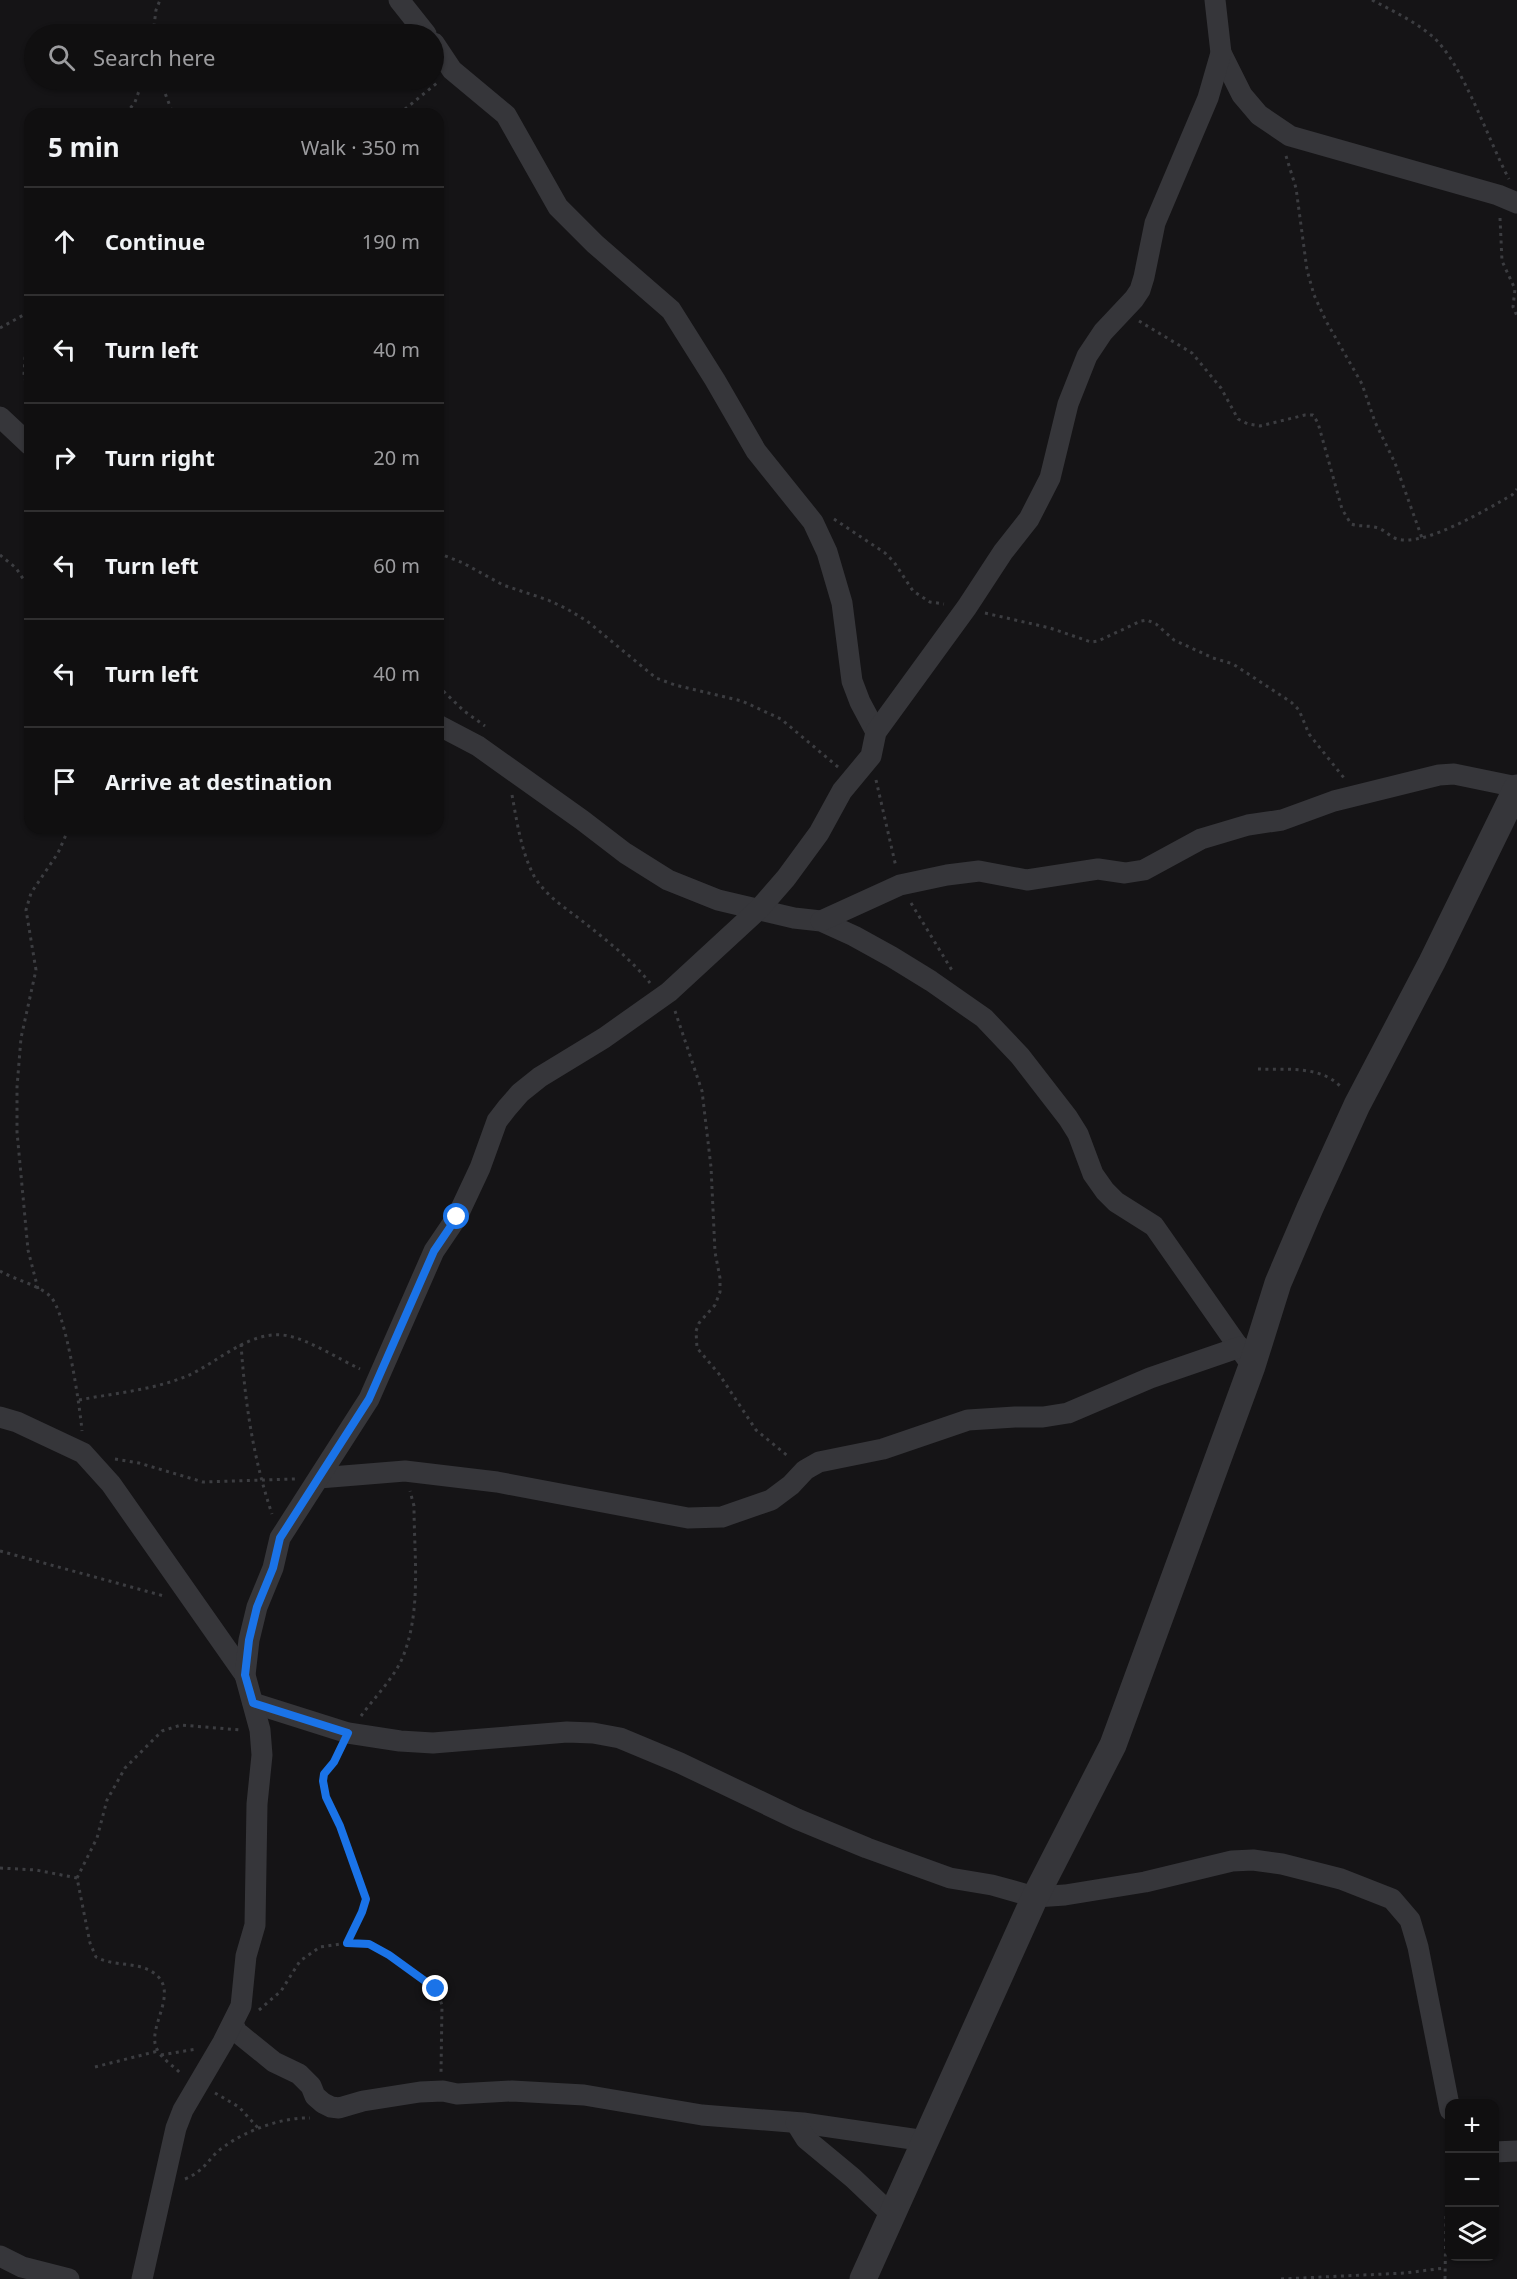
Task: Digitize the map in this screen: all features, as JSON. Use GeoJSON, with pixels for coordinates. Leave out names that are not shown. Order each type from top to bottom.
{"type":"FeatureCollection","features":[{"type":"Feature","properties":{"kind":"street"},"geometry":{"type":"LineString","coordinates":[[399,0],[418,24]]}},
{"type":"Feature","properties":{"kind":"street"},"geometry":{"type":"LineString","coordinates":[[1215,0],[1221,53],[1242,95],[1259,115],[1290,136],[1509,194]]}},
{"type":"Feature","properties":{"kind":"street"},"geometry":{"type":"LineString","coordinates":[[245,1675],[249,1640],[257,1607],[273,1568],[280,1538],[369,1399],[434,1251],[457,1217],[467,1197],[497,1121],[520,1093],[540,1077],[604,1038],[666,994],[759,909],[786,878],[819,833],[842,791],[871,756],[876,732],[967,608],[1003,552],[1029,519],[1050,478],[1077,376],[1103,332],[1140,290],[1155,224],[1208,98],[1221,53]]}},
{"type":"Feature","properties":{"kind":"street"},"geometry":{"type":"LineString","coordinates":[[444,58],[452,70],[506,115],[558,207],[620,267],[671,310],[756,451],[813,522],[827,552],[842,603],[852,681],[876,732]]}},
{"type":"Feature","properties":{"kind":"street"},"geometry":{"type":"LineString","coordinates":[[0,417],[24,439]]}},
{"type":"Feature","properties":{"kind":"street"},"geometry":{"type":"LineString","coordinates":[[444,728],[478,746],[625,853],[668,880],[718,900],[794,918],[821,921],[854,936],[931,981],[984,1018],[1013,1048],[1074,1127],[1093,1173],[1105,1191],[1116,1202],[1154,1226],[1246,1357]]}},
{"type":"Feature","properties":{"kind":"street"},"geometry":{"type":"LineString","coordinates":[[821,921],[900,885],[979,871],[1027,880],[1098,869],[1125,873],[1138,872],[1148,869],[1202,839],[1248,825],[1282,820],[1334,801],[1439,775],[1454,774],[1517,787],[1437,952],[1357,1105],[1278,1283],[1246,1357],[1113,1745],[1035,1897],[863,2279]]}},
{"type":"Feature","properties":{"kind":"street"},"geometry":{"type":"LineString","coordinates":[[320,1478],[405,1471],[497,1482],[687,1518],[722,1517],[771,1500],[791,1485],[805,1470],[819,1462],[883,1449],[968,1420],[1043,1417],[1068,1413],[1150,1378],[1246,1357]]}},
{"type":"Feature","properties":{"kind":"street"},"geometry":{"type":"LineString","coordinates":[[0,1417],[17,1422],[83,1453],[111,1484],[245,1675],[260,1730],[262,1755],[256,1816],[255,1925],[246,1956],[240,2006],[231,2033],[200,2080],[176,2128],[142,2279]]}},
{"type":"Feature","properties":{"kind":"street"},"geometry":{"type":"LineString","coordinates":[[253,1703],[348,1733],[400,1741],[433,1743],[567,1732],[593,1733],[620,1738],[680,1763],[797,1819],[867,1848],[950,1878],[992,1885],[1035,1897],[1065,1895],[1145,1882],[1232,1861],[1253,1860],[1282,1864],[1341,1879],[1392,1899],[1407,1915],[1414,1930],[1447,2099]]}},
{"type":"Feature","properties":{"kind":"street"},"geometry":{"type":"LineString","coordinates":[[231,2033],[274,2062],[299,2074],[323,2103],[339,2108],[388,2096],[442,2091],[457,2094],[512,2091],[584,2095],[702,2115],[796,2123],[926,2141]]}},
{"type":"Feature","properties":{"kind":"street"},"geometry":{"type":"LineString","coordinates":[[796,2123],[806,2139],[853,2178],[892,2215]]}},
{"type":"Feature","properties":{"kind":"street"},"geometry":{"type":"LineString","coordinates":[[1499,2152],[1517,2151]]}},
{"type":"Feature","properties":{"kind":"street"},"geometry":{"type":"LineString","coordinates":[[0,2256],[22,2267],[69,2279]]}},
{"type":"Feature","properties":{"kind":"path"},"geometry":{"type":"LineString","coordinates":[[154,24],[160,0]]}},
{"type":"Feature","properties":{"kind":"path"},"geometry":{"type":"LineString","coordinates":[[1372,0],[1412,20],[1434,38],[1455,68],[1509,194],[1502,261],[1515,289],[1513,307],[1517,316]]}},
{"type":"Feature","properties":{"kind":"path"},"geometry":{"type":"LineString","coordinates":[[444,77],[452,70]]}},
{"type":"Feature","properties":{"kind":"path"},"geometry":{"type":"LineString","coordinates":[[130,108],[139,90]]}},
{"type":"Feature","properties":{"kind":"path"},"geometry":{"type":"LineString","coordinates":[[164,90],[171,108]]}},
{"type":"Feature","properties":{"kind":"path"},"geometry":{"type":"LineString","coordinates":[[406,108],[428,90]]}},
{"type":"Feature","properties":{"kind":"path"},"geometry":{"type":"LineString","coordinates":[[1276,126],[1296,188],[1307,270],[1314,295],[1362,384],[1375,422],[1395,463],[1422,538]]}},
{"type":"Feature","properties":{"kind":"path"},"geometry":{"type":"LineString","coordinates":[[1123,309],[1149,328],[1192,352],[1221,388],[1238,418],[1248,424],[1260,426],[1313,415],[1318,423],[1342,509],[1351,524],[1381,528],[1397,539],[1413,541],[1433,535],[1492,506],[1517,489]]}},
{"type":"Feature","properties":{"kind":"path"},"geometry":{"type":"LineString","coordinates":[[0,328],[24,315]]}},
{"type":"Feature","properties":{"kind":"path"},"geometry":{"type":"LineString","coordinates":[[813,522],[835,519],[845,524],[894,562],[905,581],[920,597],[930,602],[967,608],[1003,619],[1050,628],[1091,642],[1141,621],[1147,620],[1156,624],[1174,640],[1213,658],[1233,664],[1291,702],[1299,710],[1310,734],[1358,796]]}},
{"type":"Feature","properties":{"kind":"path"},"geometry":{"type":"LineString","coordinates":[[0,555],[16,568],[24,580]]}},
{"type":"Feature","properties":{"kind":"path"},"geometry":{"type":"LineString","coordinates":[[444,556],[464,563],[503,585],[567,609],[587,621],[656,678],[675,685],[742,701],[781,718],[852,779]]}},
{"type":"Feature","properties":{"kind":"path"},"geometry":{"type":"LineString","coordinates":[[871,756],[900,885],[954,972]]}},
{"type":"Feature","properties":{"kind":"path"},"geometry":{"type":"LineString","coordinates":[[508,767],[518,826],[535,877],[560,905],[638,968],[657,992],[666,994],[702,1091],[711,1167],[715,1252],[720,1292],[716,1305],[699,1323],[696,1331],[697,1348],[719,1374],[756,1430],[805,1470]]}},
{"type":"Feature","properties":{"kind":"path"},"geometry":{"type":"LineString","coordinates":[[38,1289],[28,1250],[17,1132],[17,1087],[21,1038],[36,970],[27,910],[31,892],[58,853],[66,834]]}},
{"type":"Feature","properties":{"kind":"path"},"geometry":{"type":"LineString","coordinates":[[1258,1069],[1320,1072],[1334,1080],[1357,1105]]}},
{"type":"Feature","properties":{"kind":"path"},"geometry":{"type":"LineString","coordinates":[[0,1271],[51,1297],[57,1307],[79,1400],[83,1453],[139,1464],[202,1482],[226,1483],[261,1479],[320,1478]]}},
{"type":"Feature","properties":{"kind":"path"},"geometry":{"type":"LineString","coordinates":[[79,1400],[150,1388],[188,1376],[225,1356],[241,1344],[266,1337],[287,1335],[378,1378]]}},
{"type":"Feature","properties":{"kind":"path"},"geometry":{"type":"LineString","coordinates":[[241,1344],[250,1433],[261,1479],[280,1538]]}},
{"type":"Feature","properties":{"kind":"path"},"geometry":{"type":"LineString","coordinates":[[347,1943],[366,1899],[340,1826],[326,1797],[323,1781],[324,1774],[334,1762],[348,1733],[401,1660],[409,1636],[414,1606],[414,1506],[405,1471]]}},
{"type":"Feature","properties":{"kind":"path"},"geometry":{"type":"LineString","coordinates":[[0,1551],[198,1606]]}},
{"type":"Feature","properties":{"kind":"path"},"geometry":{"type":"LineString","coordinates":[[259,2129],[239,2107],[218,2096],[200,2080],[158,2051],[154,2041],[156,2026],[162,2011],[162,1986],[156,1974],[145,1968],[96,1958],[90,1942],[77,1878],[97,1838],[107,1800],[125,1768],[162,1731],[181,1725],[260,1730]]}},
{"type":"Feature","properties":{"kind":"path"},"geometry":{"type":"LineString","coordinates":[[0,1868],[36,1870],[77,1878]]}},
{"type":"Feature","properties":{"kind":"path"},"geometry":{"type":"LineString","coordinates":[[161,2055],[213,2046],[267,2004],[281,1990],[300,1961],[320,1947],[347,1943],[369,1944],[389,1955],[436,1989],[442,2005],[442,2091]]}},
{"type":"Feature","properties":{"kind":"path"},"geometry":{"type":"LineString","coordinates":[[95,2067],[158,2051]]}},
{"type":"Feature","properties":{"kind":"path"},"geometry":{"type":"LineString","coordinates":[[162,2192],[207,2166],[214,2155],[225,2145],[283,2120],[325,2118],[339,2108]]}},
{"type":"Feature","properties":{"kind":"path"},"geometry":{"type":"LineString","coordinates":[[1445,2279],[1447,2207]]}},
{"type":"Feature","properties":{"kind":"path"},"geometry":{"type":"LineString","coordinates":[[1281,2279],[1405,2273],[1445,2268]]}},
{"type":"Feature","properties":{"kind":"route"},"geometry":{"type":"LineString","coordinates":[[436,1989],[389,1955],[369,1944],[347,1943],[366,1899],[340,1826],[326,1797],[323,1781],[324,1774],[334,1762],[348,1733],[253,1703],[245,1675],[249,1640],[257,1607],[273,1568],[280,1538],[369,1399],[434,1251],[457,1217]]}}]}
